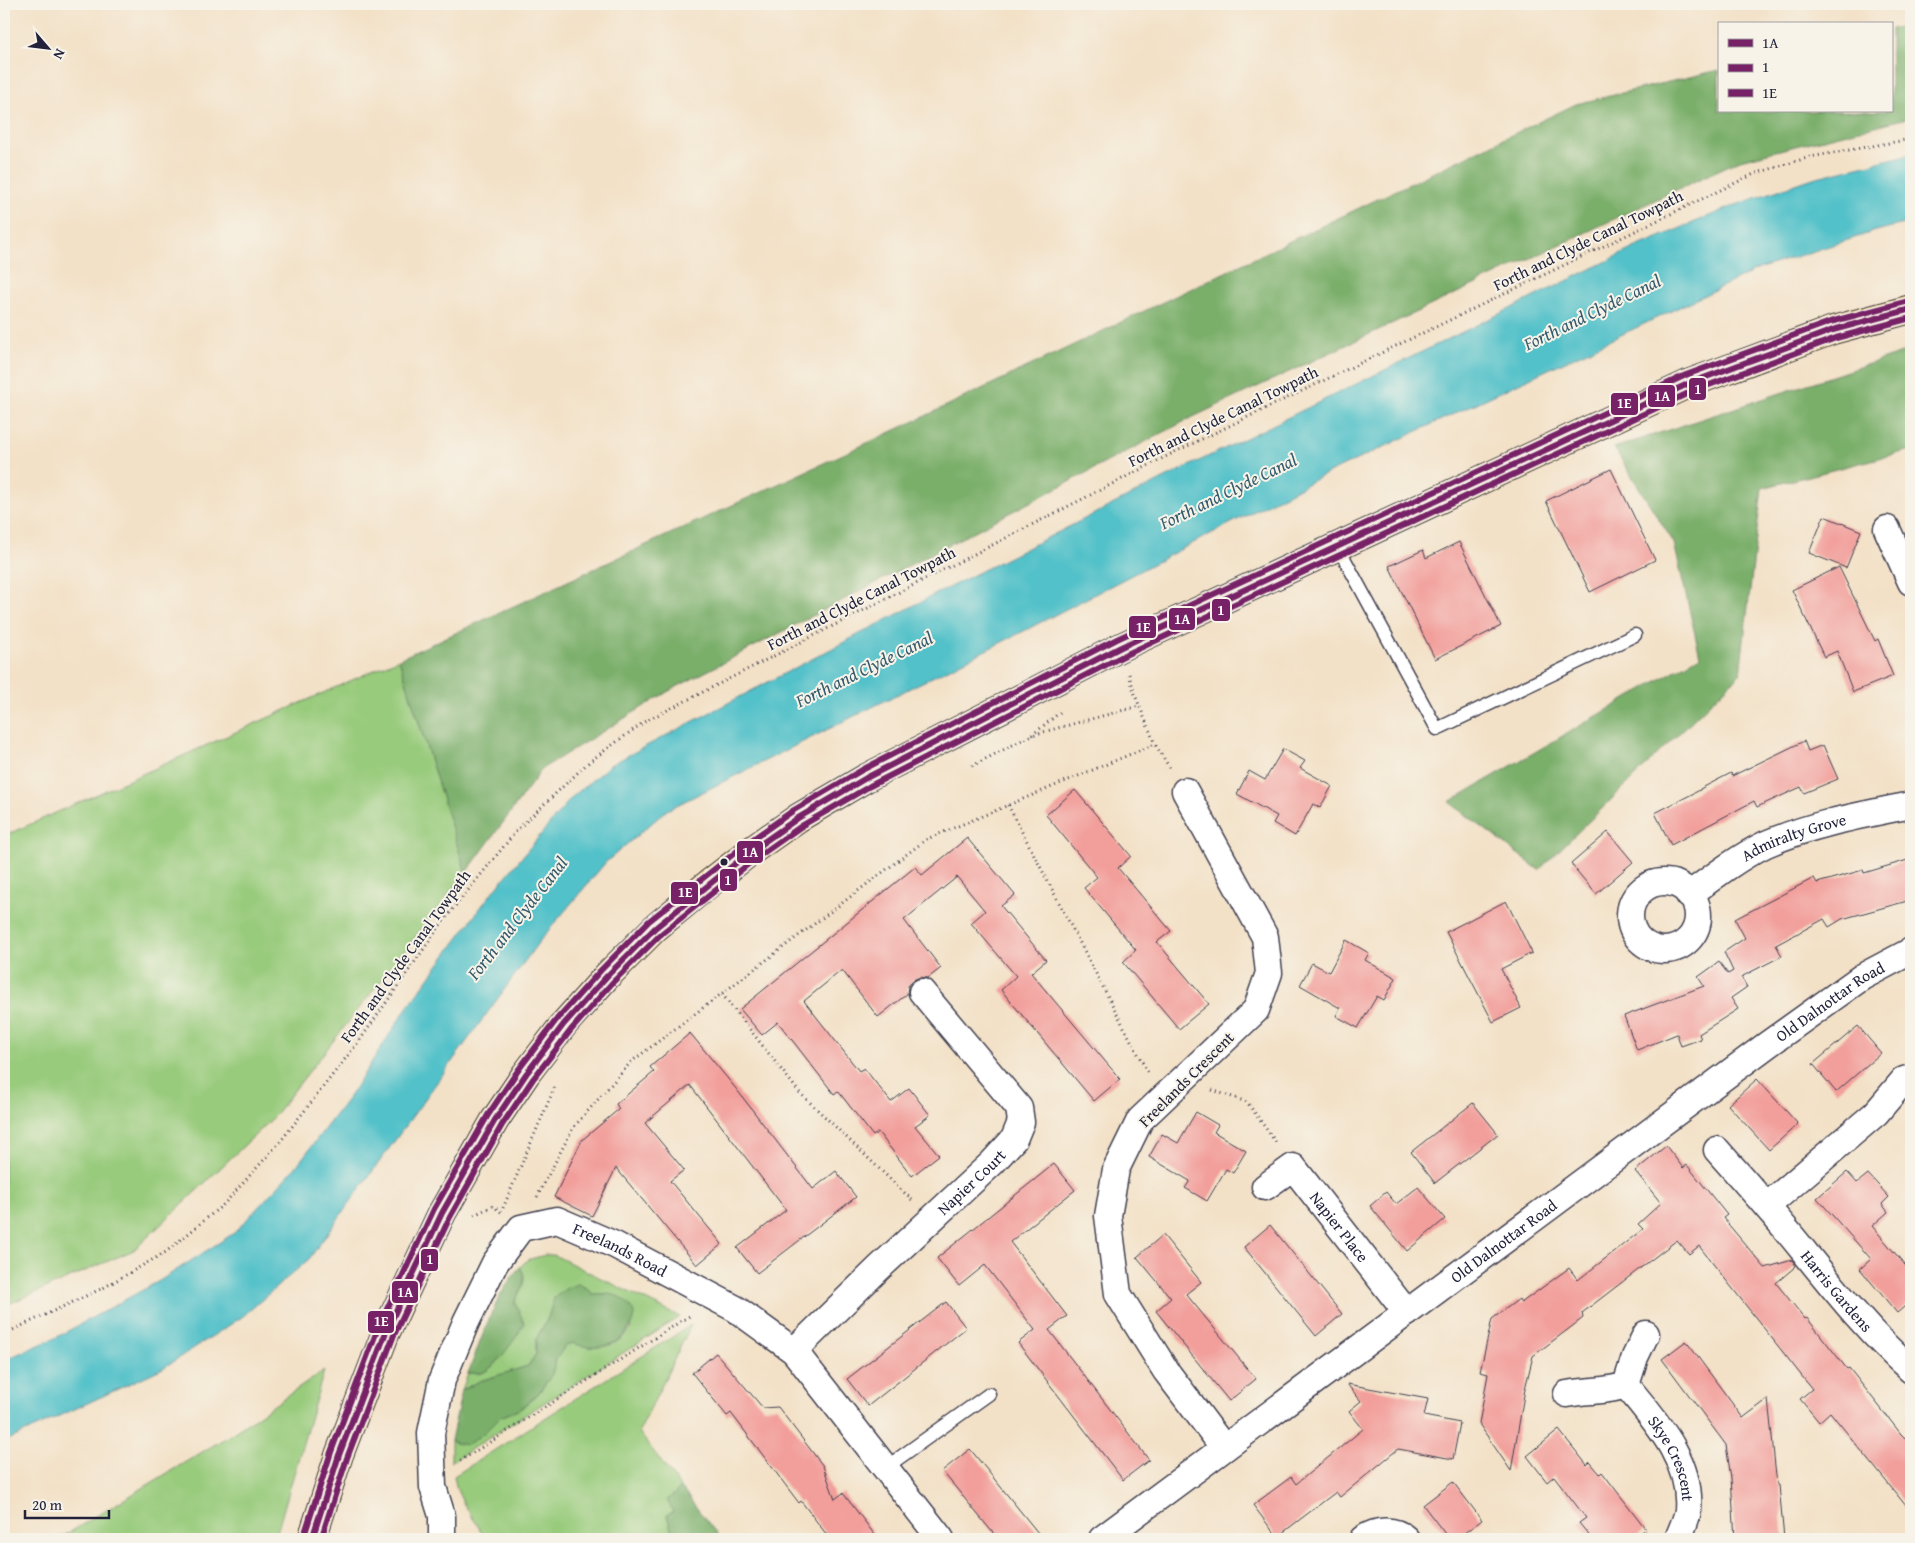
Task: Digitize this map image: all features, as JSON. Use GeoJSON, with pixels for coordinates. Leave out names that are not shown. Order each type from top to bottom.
{"type":"FeatureCollection","features":[{"type":"Feature","properties":{"kind":"main road"},"geometry":{"type":"LineString","coordinates":[[312,1539],[339,1455],[386,1332],[431,1235],[464,1172],[495,1120],[526,1074],[564,1024],[607,976],[655,928],[744,856],[798,818],[866,778],[1121,647],[1690,383],[1833,330],[1911,309]]}},
{"type":"Feature","properties":{"kind":"street"},"geometry":{"type":"LineString","coordinates":[[1887,529],[1911,582]]}},
{"type":"Feature","properties":{"kind":"street","name":"Freelands Crescent"},"geometry":{"type":"LineString","coordinates":[[1185,792],[1265,936],[1269,973],[1256,1010],[1140,1120],[1116,1169],[1108,1216],[1118,1294],[1166,1370],[1224,1448]]}},
{"type":"Feature","properties":{"kind":"street","name":"Admiralty Grove"},"geometry":{"type":"LineString","coordinates":[[1689,895],[1732,864],[1766,844],[1831,821],[1911,805]]}},
{"type":"Feature","properties":{"kind":"street","name":"Old Dalnottar Road"},"geometry":{"type":"LineString","coordinates":[[1102,1539],[1767,1045],[1862,977],[1911,952]]}},
{"type":"Feature","properties":{"kind":"street","name":"Napier Court"},"geometry":{"type":"LineString","coordinates":[[794,1351],[992,1163],[1014,1139],[1021,1122],[1019,1108],[922,992]]}},
{"type":"Feature","properties":{"kind":"street"},"geometry":{"type":"LineString","coordinates":[[1767,1206],[1876,1113],[1904,1080],[1911,1078]]}},
{"type":"Feature","properties":{"kind":"street","name":"Harris Gardens"},"geometry":{"type":"LineString","coordinates":[[1717,1150],[1767,1206],[1845,1301],[1891,1353],[1911,1370]]}},
{"type":"Feature","properties":{"kind":"street"},"geometry":{"type":"LineString","coordinates":[[1266,1187],[1293,1167]]}},
{"type":"Feature","properties":{"kind":"street","name":"Napier Place"},"geometry":{"type":"LineString","coordinates":[[1293,1167],[1407,1312]]}},
{"type":"Feature","properties":{"kind":"street","name":"Freelands Road"},"geometry":{"type":"LineString","coordinates":[[511,1221],[557,1220],[615,1245],[717,1298],[750,1318],[794,1351],[941,1539]]}},
{"type":"Feature","properties":{"kind":"street"},"geometry":{"type":"LineString","coordinates":[[442,1539],[442,1516],[433,1487],[431,1433],[442,1380],[466,1322],[495,1263],[511,1221]]}},
{"type":"Feature","properties":{"kind":"street"},"geometry":{"type":"LineString","coordinates":[[1567,1394],[1616,1389],[1626,1385],[1635,1357],[1646,1334]]}},
{"type":"Feature","properties":{"kind":"street","name":"Skye Crescent"},"geometry":{"type":"LineString","coordinates":[[1626,1385],[1669,1439],[1686,1480],[1688,1511],[1678,1539]]}},
{"type":"Feature","properties":{"kind":"street"},"geometry":{"type":"LineString","coordinates":[[1363,1539],[1372,1533],[1388,1531],[1402,1535],[1406,1539]]}},
{"type":"Feature","properties":{"kind":"lane"},"geometry":{"type":"LineString","coordinates":[[1338,547],[1437,729],[1635,635]]}},
{"type":"Feature","properties":{"kind":"lane"},"geometry":{"type":"LineString","coordinates":[[885,1468],[989,1394]]}},
{"type":"Feature","properties":{"kind":"path","name":"Forth and Clyde Canal Towpath"},"geometry":{"type":"LineString","coordinates":[[4,1334],[103,1288],[166,1252],[224,1204],[280,1142],[360,1040],[444,920],[518,829],[589,762],[644,722],[1177,451],[1754,174],[1810,157],[1911,139]]}},
{"type":"Feature","properties":{"kind":"path"},"geometry":{"type":"LineString","coordinates":[[1128,672],[1139,706],[1155,744],[1185,792]]}},
{"type":"Feature","properties":{"kind":"path"},"geometry":{"type":"LineString","coordinates":[[972,766],[1032,735],[1139,706]]}},
{"type":"Feature","properties":{"kind":"path"},"geometry":{"type":"LineString","coordinates":[[511,1221],[573,1128],[631,1062],[927,839],[1155,744]]}},
{"type":"Feature","properties":{"kind":"path"},"geometry":{"type":"LineString","coordinates":[[1008,805],[1162,1100]]}},
{"type":"Feature","properties":{"kind":"path"},"geometry":{"type":"LineString","coordinates":[[722,994],[799,1092],[932,1219]]}},
{"type":"Feature","properties":{"kind":"path"},"geometry":{"type":"LineString","coordinates":[[1186,1077],[1216,1092],[1246,1102],[1293,1167]]}},
{"type":"Feature","properties":{"kind":"path"},"geometry":{"type":"LineString","coordinates":[[511,1221],[557,1082]]}},
{"type":"Feature","properties":{"kind":"path"},"geometry":{"type":"LineString","coordinates":[[431,1235],[493,1206],[511,1221]]}},
{"type":"Feature","properties":{"kind":"path"},"geometry":{"type":"LineString","coordinates":[[433,1478],[717,1298]]}},
{"type":"Feature","properties":{"kind":"green space"},"geometry":{"type":"Polygon","coordinates":[[[1911,24],[1911,117],[1740,160],[1191,418],[669,691],[543,768],[466,873],[399,659],[917,420],[1576,104],[1718,70],[1718,112],[1892,112],[1892,29],[1911,24]]]}},
{"type":"Feature","properties":{"kind":"green space"},"geometry":{"type":"Polygon","coordinates":[[[1911,350],[1911,450],[1762,488],[1740,674],[1539,870],[1449,802],[1700,656],[1674,543],[1614,448],[1911,350]]]}},
{"type":"Feature","properties":{"kind":"green space"},"geometry":{"type":"Polygon","coordinates":[[[399,659],[466,873],[270,1121],[134,1250],[4,1306],[4,836],[399,659]]]}},
{"type":"Feature","properties":{"kind":"green space"},"geometry":{"type":"Polygon","coordinates":[[[545,1255],[554,1255],[680,1317],[451,1462],[451,1440],[455,1443],[484,1433],[500,1417],[520,1409],[538,1394],[552,1374],[556,1359],[565,1346],[573,1343],[590,1347],[609,1345],[621,1339],[631,1328],[610,1293],[554,1298],[548,1318],[536,1339],[536,1354],[528,1366],[480,1381],[462,1390],[468,1373],[482,1373],[496,1364],[504,1351],[518,1311],[515,1302],[524,1280],[520,1267],[527,1260],[545,1255]]]}},
{"type":"Feature","properties":{"kind":"green space"},"geometry":{"type":"Polygon","coordinates":[[[520,1267],[524,1280],[515,1302],[524,1323],[512,1343],[495,1364],[482,1373],[468,1373],[496,1303],[520,1267]]]}},
{"type":"Feature","properties":{"kind":"green space"},"geometry":{"type":"Polygon","coordinates":[[[579,1284],[590,1290],[592,1294],[618,1296],[627,1303],[635,1315],[625,1333],[619,1340],[603,1347],[583,1346],[573,1343],[565,1346],[556,1359],[552,1374],[538,1394],[520,1409],[500,1417],[484,1433],[467,1445],[455,1443],[451,1440],[462,1390],[480,1381],[528,1366],[536,1354],[536,1339],[548,1318],[554,1298],[568,1287],[579,1284]]]}},
{"type":"Feature","properties":{"kind":"green space"},"geometry":{"type":"Polygon","coordinates":[[[691,1325],[639,1432],[681,1488],[676,1494],[673,1512],[667,1516],[674,1539],[485,1539],[459,1494],[454,1476],[691,1325]]]}},
{"type":"Feature","properties":{"kind":"green space"},"geometry":{"type":"Polygon","coordinates":[[[324,1371],[275,1539],[54,1539],[65,1535],[227,1437],[324,1371]]]}},
{"type":"Feature","properties":{"kind":"green space"},"geometry":{"type":"Polygon","coordinates":[[[681,1488],[721,1539],[674,1539],[667,1515],[673,1512],[667,1500],[681,1488]]]}},
{"type":"Feature","properties":{"kind":"water","name":"Forth and Clyde Canal"},"geometry":{"type":"Polygon","coordinates":[[[1911,154],[1911,222],[1876,231],[1761,268],[1316,479],[1024,631],[667,810],[606,862],[538,943],[309,1259],[242,1317],[163,1368],[4,1442],[4,1360],[55,1338],[161,1280],[234,1233],[295,1168],[351,1094],[406,1009],[487,899],[572,797],[610,765],[932,596],[1197,462],[1636,247],[1733,206],[1813,178],[1911,154]]]}},
{"type":"Feature","properties":{"kind":"building"},"geometry":{"type":"Polygon","coordinates":[[[1611,469],[1655,560],[1590,592],[1546,501],[1611,469]]]}},
{"type":"Feature","properties":{"kind":"building"},"geometry":{"type":"Polygon","coordinates":[[[1824,516],[1861,531],[1846,568],[1809,553],[1824,516]]]}},
{"type":"Feature","properties":{"kind":"building"},"geometry":{"type":"Polygon","coordinates":[[[1459,542],[1501,626],[1435,659],[1389,566],[1423,550],[1426,558],[1459,542]]]}},
{"type":"Feature","properties":{"kind":"building"},"geometry":{"type":"Polygon","coordinates":[[[1839,567],[1875,641],[1878,639],[1893,676],[1853,692],[1837,651],[1824,657],[1792,590],[1839,567]]]}},
{"type":"Feature","properties":{"kind":"building"},"geometry":{"type":"Polygon","coordinates":[[[1804,741],[1808,751],[1823,745],[1838,779],[1804,793],[1801,787],[1757,807],[1754,801],[1671,845],[1655,813],[1731,773],[1732,776],[1804,741]]]}},
{"type":"Feature","properties":{"kind":"building"},"geometry":{"type":"Polygon","coordinates":[[[1283,749],[1305,761],[1300,768],[1332,786],[1320,808],[1313,804],[1295,836],[1273,823],[1277,816],[1237,794],[1249,771],[1265,780],[1283,749]]]}},
{"type":"Feature","properties":{"kind":"building"},"geometry":{"type":"Polygon","coordinates":[[[1075,790],[1131,856],[1118,868],[1171,931],[1157,942],[1209,1004],[1179,1029],[1123,962],[1136,950],[1084,888],[1097,877],[1046,815],[1075,790]]]}},
{"type":"Feature","properties":{"kind":"building"},"geometry":{"type":"Polygon","coordinates":[[[1608,832],[1633,862],[1596,894],[1571,864],[1608,832]]]}},
{"type":"Feature","properties":{"kind":"building"},"geometry":{"type":"Polygon","coordinates":[[[967,838],[1015,895],[1001,906],[1046,960],[1031,973],[1120,1079],[1094,1101],[1001,990],[1016,976],[971,923],[985,911],[957,877],[904,920],[941,968],[928,978],[920,977],[913,980],[908,986],[907,994],[878,1017],[842,970],[804,1001],[859,1071],[864,1068],[891,1102],[909,1088],[930,1115],[915,1126],[939,1155],[912,1176],[878,1132],[873,1136],[838,1091],[834,1094],[778,1022],[762,1035],[740,1009],[915,867],[922,875],[967,838]]]}},
{"type":"Feature","properties":{"kind":"building"},"geometry":{"type":"Polygon","coordinates":[[[1911,859],[1911,900],[1842,919],[1829,927],[1824,919],[1776,945],[1782,956],[1741,977],[1747,987],[1731,998],[1738,1009],[1699,1034],[1701,1039],[1681,1046],[1677,1034],[1637,1050],[1624,1016],[1704,986],[1698,977],[1719,962],[1728,974],[1733,971],[1724,952],[1745,938],[1735,919],[1814,878],[1817,883],[1863,870],[1864,873],[1911,859]]]}},
{"type":"Feature","properties":{"kind":"building"},"geometry":{"type":"Polygon","coordinates":[[[1506,901],[1532,953],[1501,969],[1521,1008],[1493,1022],[1446,932],[1506,901]]]}},
{"type":"Feature","properties":{"kind":"building"},"geometry":{"type":"Polygon","coordinates":[[[1346,940],[1369,953],[1365,960],[1396,978],[1384,1000],[1377,996],[1358,1028],[1336,1016],[1340,1008],[1300,985],[1312,963],[1329,972],[1346,940]]]}},
{"type":"Feature","properties":{"kind":"building"},"geometry":{"type":"Polygon","coordinates":[[[1858,1026],[1881,1053],[1836,1092],[1813,1064],[1858,1026]]]}},
{"type":"Feature","properties":{"kind":"building"},"geometry":{"type":"Polygon","coordinates":[[[690,1033],[737,1090],[813,1189],[836,1171],[856,1197],[757,1273],[737,1248],[786,1210],[690,1085],[645,1123],[684,1170],[670,1181],[722,1244],[697,1265],[616,1168],[592,1216],[554,1197],[582,1140],[619,1109],[616,1104],[654,1072],[650,1067],[690,1033]]]}},
{"type":"Feature","properties":{"kind":"building"},"geometry":{"type":"Polygon","coordinates":[[[1757,1079],[1798,1124],[1769,1150],[1728,1105],[1757,1079]]]}},
{"type":"Feature","properties":{"kind":"building"},"geometry":{"type":"Polygon","coordinates":[[[1473,1103],[1498,1134],[1435,1183],[1411,1152],[1473,1103]]]}},
{"type":"Feature","properties":{"kind":"building"},"geometry":{"type":"Polygon","coordinates":[[[1196,1112],[1218,1125],[1214,1132],[1246,1151],[1233,1173],[1226,1169],[1207,1201],[1185,1188],[1190,1181],[1149,1157],[1162,1134],[1178,1143],[1196,1112]]]}},
{"type":"Feature","properties":{"kind":"building"},"geometry":{"type":"Polygon","coordinates":[[[1666,1146],[1683,1168],[1687,1165],[1727,1215],[1723,1218],[1765,1268],[1792,1260],[1796,1266],[1776,1283],[1911,1444],[1911,1512],[1830,1412],[1819,1422],[1800,1399],[1812,1389],[1699,1246],[1689,1254],[1677,1240],[1582,1313],[1583,1318],[1533,1356],[1525,1389],[1511,1471],[1479,1424],[1488,1374],[1480,1372],[1492,1319],[1519,1299],[1521,1303],[1569,1268],[1578,1280],[1643,1229],[1638,1224],[1661,1203],[1635,1171],[1666,1146]]]}},
{"type":"Feature","properties":{"kind":"building"},"geometry":{"type":"Polygon","coordinates":[[[1054,1164],[1075,1190],[1010,1242],[1067,1316],[1049,1330],[1149,1460],[1123,1480],[1018,1343],[1035,1330],[985,1265],[959,1286],[937,1258],[1054,1164]]]}},
{"type":"Feature","properties":{"kind":"building"},"geometry":{"type":"Polygon","coordinates":[[[1847,1172],[1857,1183],[1868,1174],[1889,1197],[1882,1204],[1888,1212],[1872,1226],[1911,1272],[1911,1301],[1897,1313],[1860,1269],[1871,1259],[1817,1198],[1847,1172]]]}},
{"type":"Feature","properties":{"kind":"building"},"geometry":{"type":"Polygon","coordinates":[[[1418,1187],[1445,1219],[1407,1251],[1370,1206],[1386,1192],[1396,1204],[1418,1187]]]}},
{"type":"Feature","properties":{"kind":"building"},"geometry":{"type":"Polygon","coordinates":[[[1270,1225],[1342,1314],[1316,1336],[1244,1247],[1270,1225]]]}},
{"type":"Feature","properties":{"kind":"building"},"geometry":{"type":"Polygon","coordinates":[[[1163,1235],[1201,1282],[1186,1294],[1256,1379],[1229,1401],[1156,1311],[1171,1298],[1137,1257],[1163,1235]]]}},
{"type":"Feature","properties":{"kind":"building"},"geometry":{"type":"Polygon","coordinates":[[[946,1302],[966,1328],[868,1406],[847,1379],[946,1302]]]}},
{"type":"Feature","properties":{"kind":"building"},"geometry":{"type":"Polygon","coordinates":[[[1686,1341],[1743,1418],[1768,1399],[1784,1539],[1735,1539],[1731,1478],[1726,1445],[1662,1359],[1686,1341]]]}},
{"type":"Feature","properties":{"kind":"building"},"geometry":{"type":"Polygon","coordinates":[[[716,1353],[763,1408],[778,1407],[823,1466],[835,1499],[843,1493],[878,1539],[830,1539],[801,1501],[799,1503],[731,1413],[727,1416],[692,1373],[716,1353]]]}},
{"type":"Feature","properties":{"kind":"building"},"geometry":{"type":"Polygon","coordinates":[[[1347,1384],[1428,1399],[1424,1416],[1460,1423],[1453,1459],[1398,1449],[1340,1497],[1336,1492],[1277,1537],[1253,1505],[1291,1477],[1296,1484],[1363,1429],[1349,1411],[1361,1401],[1347,1384]]]}},
{"type":"Feature","properties":{"kind":"building"},"geometry":{"type":"Polygon","coordinates":[[[1559,1430],[1587,1465],[1590,1462],[1600,1474],[1602,1472],[1646,1529],[1632,1539],[1592,1539],[1579,1523],[1586,1518],[1554,1476],[1547,1482],[1527,1456],[1559,1430]]]}},
{"type":"Feature","properties":{"kind":"building"},"geometry":{"type":"Polygon","coordinates":[[[970,1449],[1043,1539],[998,1539],[942,1471],[970,1449]]]}},
{"type":"Feature","properties":{"kind":"building"},"geometry":{"type":"Polygon","coordinates":[[[1453,1482],[1482,1520],[1456,1539],[1449,1539],[1423,1505],[1453,1482]]]}},
{"type":"Feature","properties":{"kind":"transit line","name":"1E"},"geometry":{"type":"LineString","coordinates":[[304,1536],[331,1452],[378,1328],[434,1209],[488,1115],[519,1069],[557,1019],[601,970],[649,921],[746,844],[794,810],[862,770],[1117,639],[1686,375],[1830,322],[1909,301]]}},
{"type":"Feature","properties":{"kind":"transit line","name":"1A"},"geometry":{"type":"LineString","coordinates":[[312,1539],[339,1455],[386,1332],[442,1213],[495,1120],[526,1074],[564,1024],[607,976],[655,928],[751,851],[798,818],[866,778],[1121,647],[1690,383],[1833,330],[1911,309]]}},
{"type":"Feature","properties":{"kind":"transit line","name":"1"},"geometry":{"type":"LineString","coordinates":[[321,1539],[347,1458],[394,1335],[450,1217],[502,1125],[533,1079],[571,1030],[613,982],[661,934],[756,858],[803,825],[870,786],[1125,655],[1693,391],[1836,338],[1911,318]]}}]}
